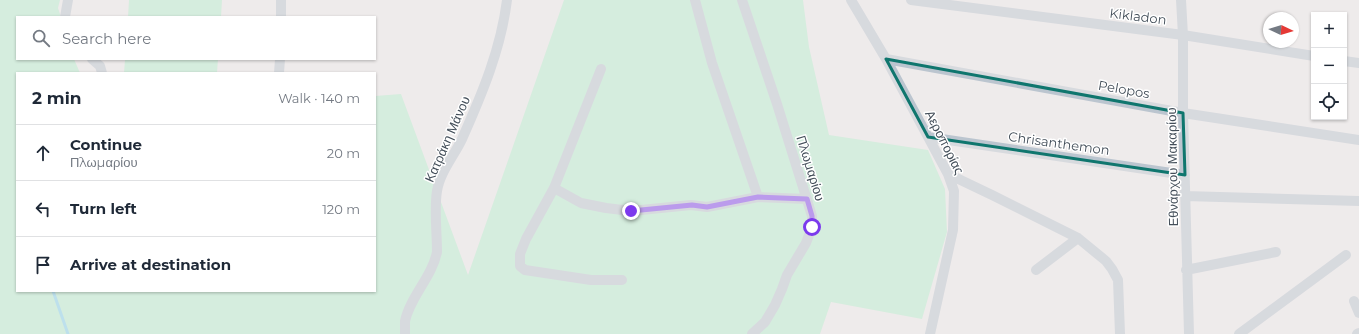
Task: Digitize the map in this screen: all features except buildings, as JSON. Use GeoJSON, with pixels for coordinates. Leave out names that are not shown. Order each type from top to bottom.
{"type":"FeatureCollection","features":[{"type":"Feature","properties":{"kind":"street"},"geometry":{"type":"LineString","coordinates":[[65,16],[68,0]]}},
{"type":"Feature","properties":{"kind":"street"},"geometry":{"type":"LineString","coordinates":[[281,0],[281,16]]}},
{"type":"Feature","properties":{"kind":"street","name":"Κατράκη Μάνου"},"geometry":{"type":"LineString","coordinates":[[405,334],[405,321],[410,307],[435,262],[437,252],[437,191],[440,181],[465,131],[492,67],[501,37],[507,0]]}},
{"type":"Feature","properties":{"kind":"street"},"geometry":{"type":"LineString","coordinates":[[695,0],[712,63],[758,197]]}},
{"type":"Feature","properties":{"kind":"street","name":"Πλωμαρίου"},"geometry":{"type":"LineString","coordinates":[[742,0],[778,104],[812,216],[812,227],[806,243],[787,275],[782,289],[765,322],[752,334]]}},
{"type":"Feature","properties":{"kind":"street","name":"Αεροπορίας"},"geometry":{"type":"LineString","coordinates":[[851,0],[886,59],[948,174],[954,191],[953,230],[930,334]]}},
{"type":"Feature","properties":{"kind":"street","name":"Kikladon"},"geometry":{"type":"LineString","coordinates":[[911,0],[1183,35],[1311,56]]}},
{"type":"Feature","properties":{"kind":"street","name":"Εθνάρχου Μακαρίου"},"geometry":{"type":"LineString","coordinates":[[1181,0],[1183,35],[1186,270],[1189,334]]}},
{"type":"Feature","properties":{"kind":"street","name":"Pelopos"},"geometry":{"type":"LineString","coordinates":[[886,59],[1184,113],[1359,140]]}},
{"type":"Feature","properties":{"kind":"street"},"geometry":{"type":"LineString","coordinates":[[93,60],[100,66],[102,72]]}},
{"type":"Feature","properties":{"kind":"street"},"geometry":{"type":"LineString","coordinates":[[279,72],[280,60]]}},
{"type":"Feature","properties":{"kind":"street"},"geometry":{"type":"LineString","coordinates":[[1347,61],[1359,63]]}},
{"type":"Feature","properties":{"kind":"street"},"geometry":{"type":"LineString","coordinates":[[602,69],[554,188],[526,239],[520,254],[520,266],[525,270],[591,280],[622,280]]}},
{"type":"Feature","properties":{"kind":"street","name":"Chrisanthemon"},"geometry":{"type":"LineString","coordinates":[[928,137],[1185,175]]}},
{"type":"Feature","properties":{"kind":"street"},"geometry":{"type":"LineString","coordinates":[[948,174],[1078,238],[1106,261],[1112,268],[1118,280],[1120,334]]}},
{"type":"Feature","properties":{"kind":"street"},"geometry":{"type":"LineString","coordinates":[[554,188],[582,203],[631,211],[692,205],[707,207],[758,197],[807,199]]}},
{"type":"Feature","properties":{"kind":"street"},"geometry":{"type":"LineString","coordinates":[[1185,196],[1359,201]]}},
{"type":"Feature","properties":{"kind":"street"},"geometry":{"type":"LineString","coordinates":[[1036,270],[1078,238]]}},
{"type":"Feature","properties":{"kind":"street"},"geometry":{"type":"LineString","coordinates":[[1186,270],[1276,252]]}},
{"type":"Feature","properties":{"kind":"street"},"geometry":{"type":"LineString","coordinates":[[1239,334],[1346,255]]}},
{"type":"Feature","properties":{"kind":"street"},"geometry":{"type":"LineString","coordinates":[[1354,301],[1359,313]]}},
{"type":"Feature","properties":{"kind":"highlighted area"},"geometry":{"type":"Polygon","coordinates":[[[886,59],[1183,113],[1185,175],[928,137],[886,59]]]}},
{"type":"Feature","properties":{"kind":"green space"},"geometry":{"type":"Polygon","coordinates":[[[0,0],[60,0],[58,8],[61,16],[16,16],[16,60],[74,60],[80,72],[16,72],[16,292],[376,292],[376,96],[401,94],[468,275],[564,0],[803,0],[809,47],[829,135],[928,150],[945,189],[947,232],[922,319],[831,302],[820,334],[0,334],[0,0]]]}},
{"type":"Feature","properties":{"kind":"green space"},"geometry":{"type":"Polygon","coordinates":[[[129,0],[222,0],[221,16],[128,16],[129,0]]]}},
{"type":"Feature","properties":{"kind":"green space"},"geometry":{"type":"Polygon","coordinates":[[[125,60],[218,60],[217,72],[124,72],[125,60]]]}},
{"type":"Feature","properties":{"kind":"waterway"},"geometry":{"type":"LineString","coordinates":[[53,292],[68,334]]}},
{"type":"Feature","properties":{"kind":"route"},"geometry":{"type":"LineString","coordinates":[[631,211],[692,205],[707,207],[758,197],[807,199],[812,216],[812,227]]}}]}
